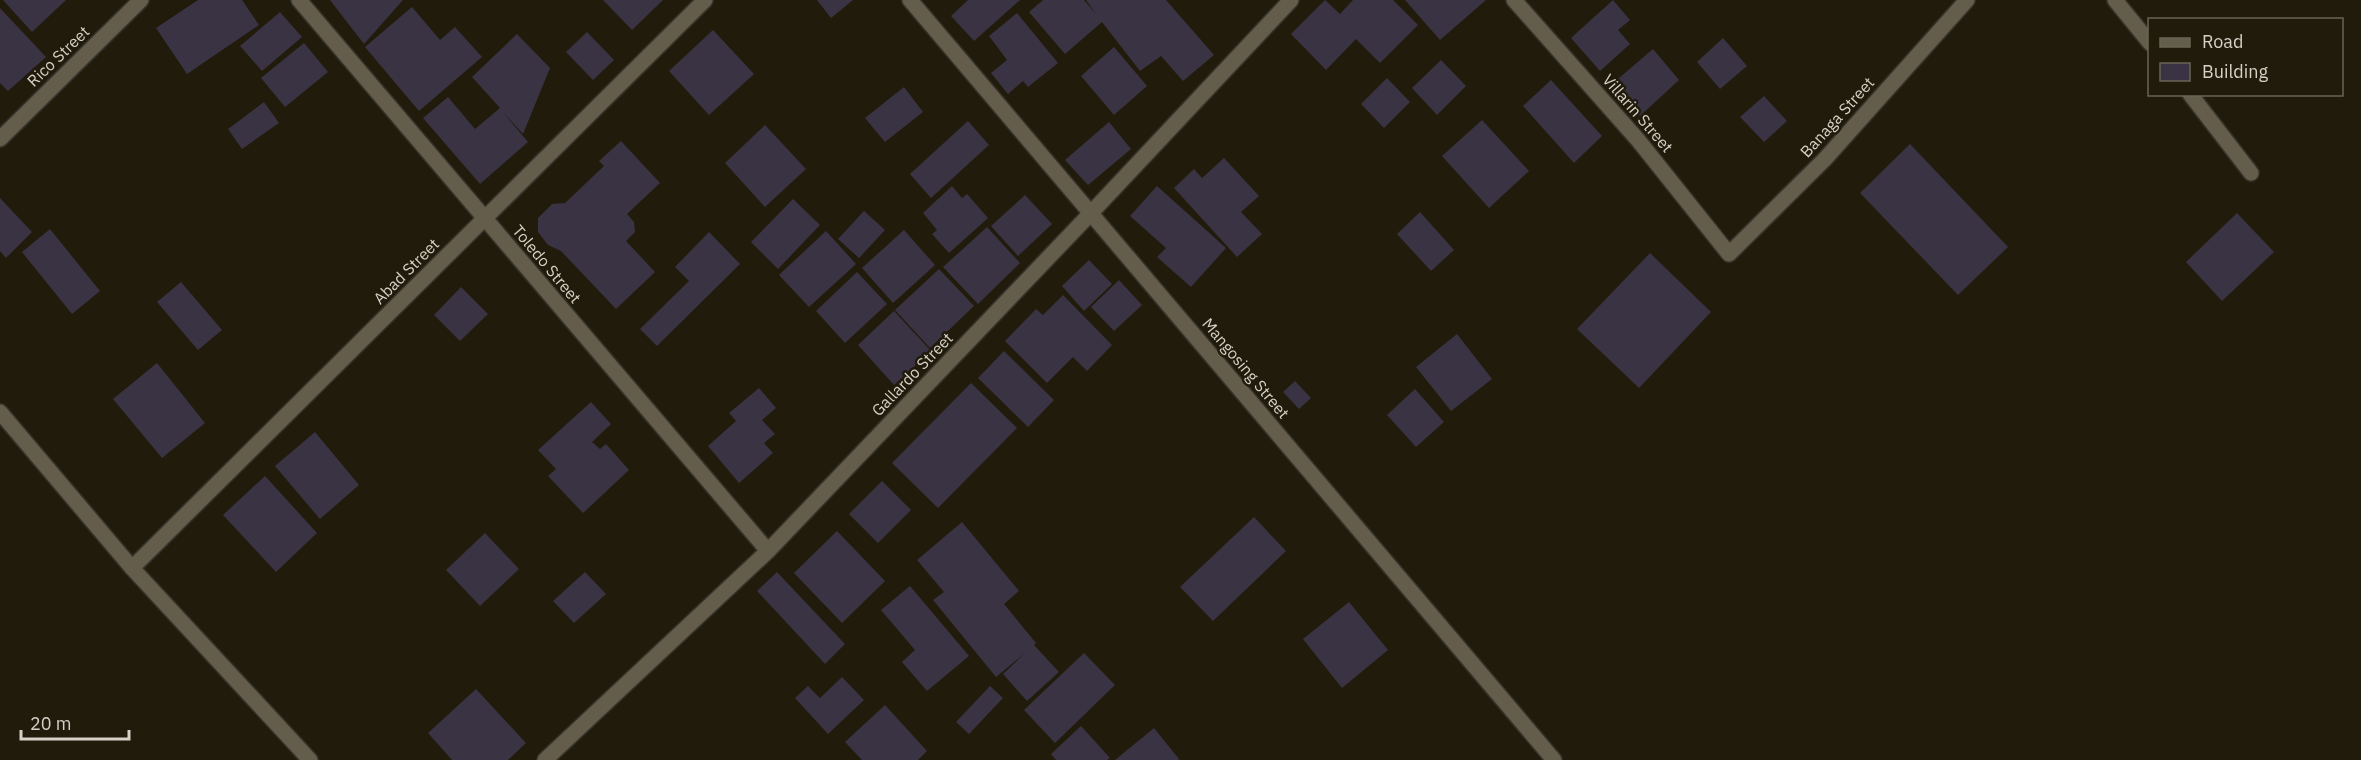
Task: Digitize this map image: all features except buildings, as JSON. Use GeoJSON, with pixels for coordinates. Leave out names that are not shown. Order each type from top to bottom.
{"type":"FeatureCollection","features":[{"type":"Feature","properties":{"kind":"street","name":"Rico Street"},"geometry":{"type":"LineString","coordinates":[[0,139],[141,0]]}},
{"type":"Feature","properties":{"kind":"street","name":"Toledo Street"},"geometry":{"type":"LineString","coordinates":[[299,0],[768,550]]}},
{"type":"Feature","properties":{"kind":"street","name":"Abad Street"},"geometry":{"type":"LineString","coordinates":[[132,568],[705,0]]}},
{"type":"Feature","properties":{"kind":"street","name":"Mangosing Street"},"geometry":{"type":"LineString","coordinates":[[910,0],[1554,760]]}},
{"type":"Feature","properties":{"kind":"street","name":"Gallardo Street"},"geometry":{"type":"LineString","coordinates":[[545,760],[768,550],[1091,213],[1291,0]]}},
{"type":"Feature","properties":{"kind":"street","name":"Villarin Street"},"geometry":{"type":"LineString","coordinates":[[1514,0],[1638,140],[1729,254]]}},
{"type":"Feature","properties":{"kind":"street","name":"Banaga Street"},"geometry":{"type":"LineString","coordinates":[[1729,254],[1825,159],[1967,0]]}},
{"type":"Feature","properties":{"kind":"street"},"geometry":{"type":"LineString","coordinates":[[2115,0],[2148,41]]}},
{"type":"Feature","properties":{"kind":"street"},"geometry":{"type":"LineString","coordinates":[[2192,96],[2251,173]]}},
{"type":"Feature","properties":{"kind":"street"},"geometry":{"type":"LineString","coordinates":[[0,412],[132,568],[310,760]]}}]}
